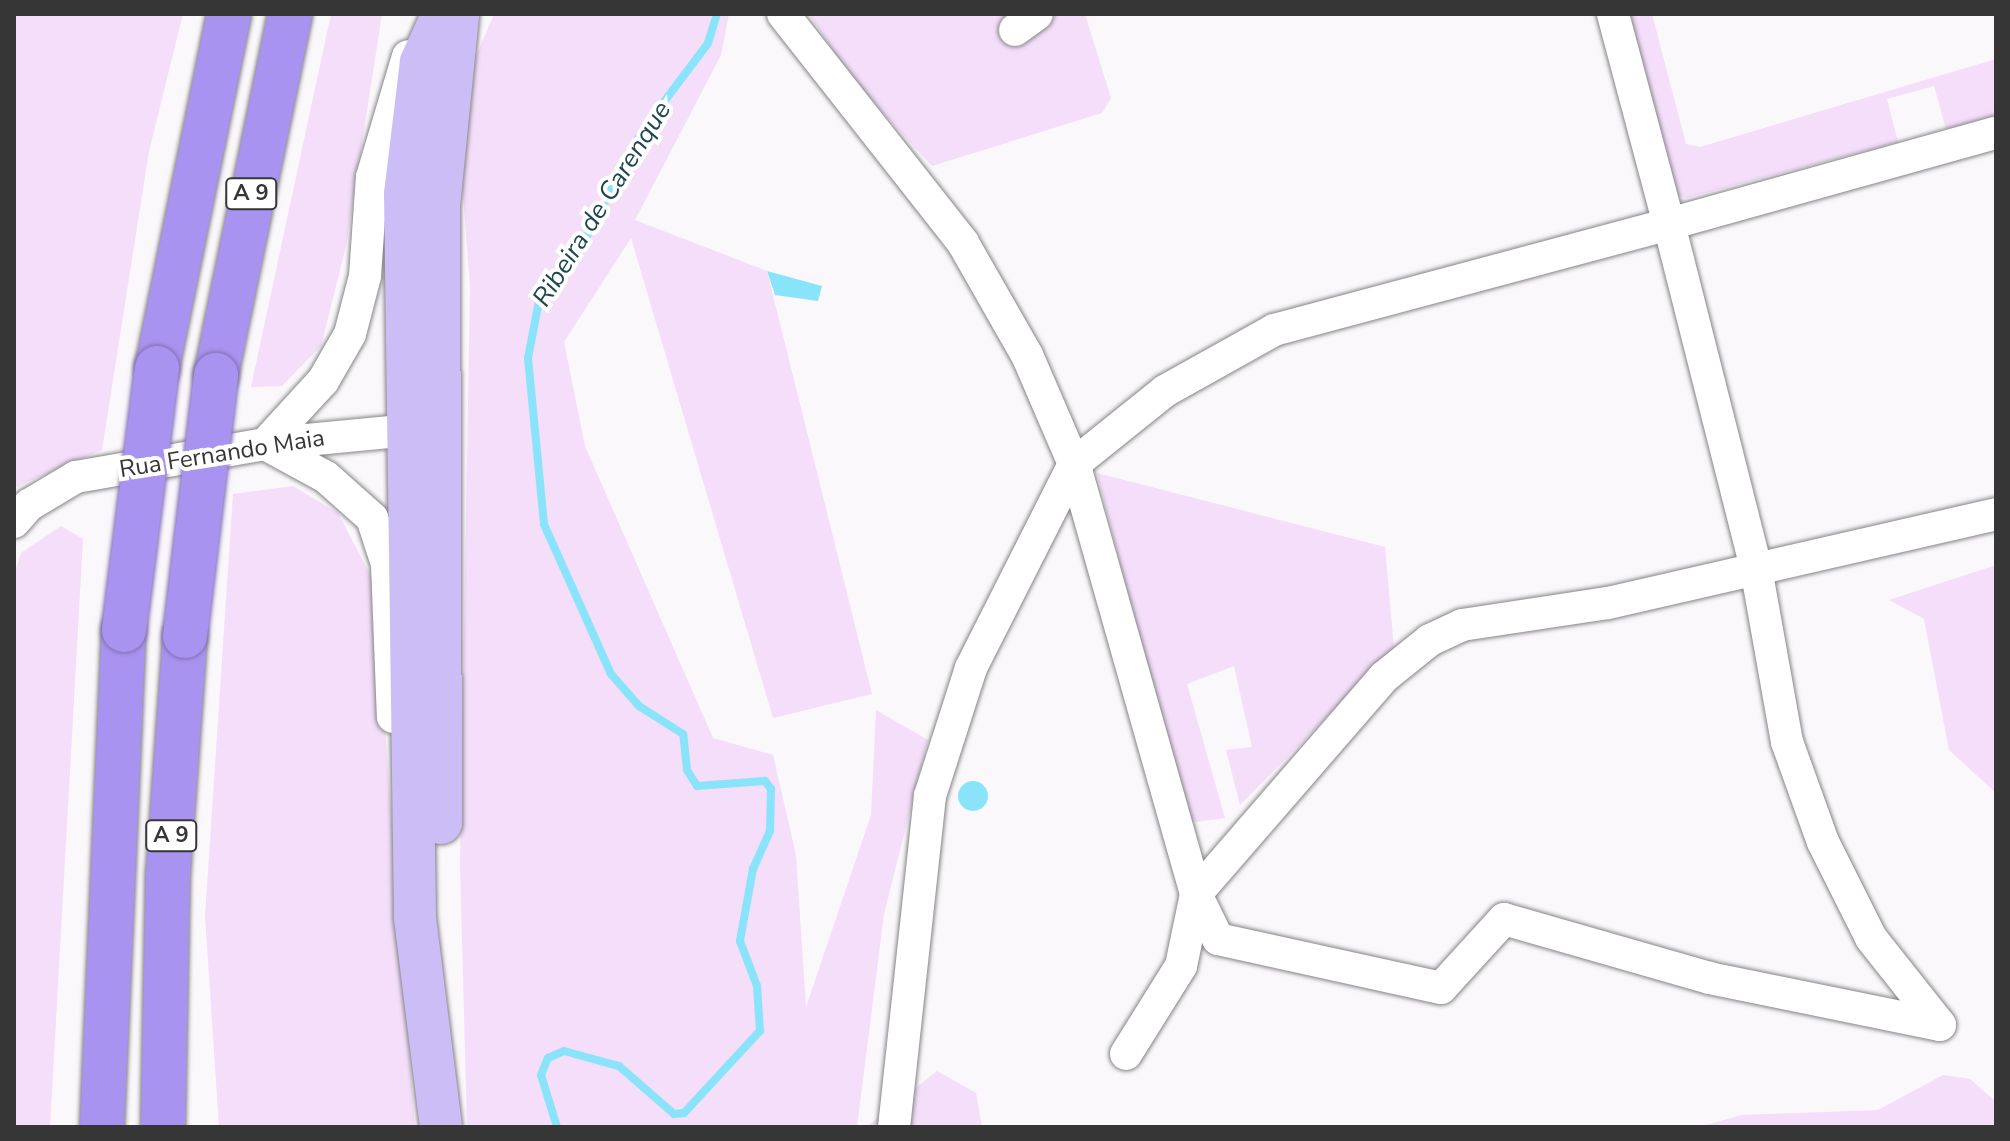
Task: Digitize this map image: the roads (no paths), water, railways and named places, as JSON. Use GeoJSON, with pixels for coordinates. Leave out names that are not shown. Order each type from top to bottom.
{"type":"FeatureCollection","features":[{"type":"Feature","properties":{"kind":"highway","name":"A 9"},"geometry":{"type":"LineString","coordinates":[[102,1127],[124,630],[157,368],[229,14]]}},
{"type":"Feature","properties":{"kind":"highway","name":"A 9"},"geometry":{"type":"LineString","coordinates":[[163,1127],[167,904],[185,636],[216,375],[290,14]]}},
{"type":"Feature","properties":{"kind":"main road"},"geometry":{"type":"LineString","coordinates":[[440,1110],[426,428],[411,112],[421,62],[443,14]]}},
{"type":"Feature","properties":{"kind":"main road"},"geometry":{"type":"LineString","coordinates":[[440,1110],[415,918],[426,428],[439,206],[458,14]]}},
{"type":"Feature","properties":{"kind":"street"},"geometry":{"type":"LineString","coordinates":[[415,918],[395,756],[387,564],[372,518],[326,477],[265,444],[323,381],[350,334],[365,276],[372,177],[413,37],[431,14]]}},
{"type":"Feature","properties":{"kind":"street"},"geometry":{"type":"LineString","coordinates":[[783,14],[963,243],[1027,355],[1074,464],[1196,894],[1218,939],[1441,988],[1504,919],[1710,978],[1940,1025],[1871,938],[1823,842],[1787,742],[1756,568],[1613,14]]}},
{"type":"Feature","properties":{"kind":"street"},"geometry":{"type":"LineString","coordinates":[[894,1127],[930,796],[971,668],[1074,464],[1165,391],[1274,330],[1996,133]]}},
{"type":"Feature","properties":{"kind":"street","name":"Rua Fernando Maia"},"geometry":{"type":"LineString","coordinates":[[14,522],[76,477],[265,444],[426,428]]}},
{"type":"Feature","properties":{"kind":"street"},"geometry":{"type":"LineString","coordinates":[[1126,1054],[1181,966],[1196,894],[1384,677],[1430,640],[1462,625],[1608,603],[1996,514]]}},
{"type":"Feature","properties":{"kind":"water"},"geometry":{"type":"Polygon","coordinates":[[[767,271],[822,286],[818,301],[775,295],[767,271]]]}},
{"type":"Feature","properties":{"kind":"water"},"geometry":{"type":"Polygon","coordinates":[[[973,781],[984,785],[988,796],[984,807],[973,811],[962,807],[958,796],[962,785],[973,781]]]}},
{"type":"Feature","properties":{"kind":"waterway","name":"Ribeira de Carenque"},"geometry":{"type":"LineString","coordinates":[[557,1127],[541,1075],[548,1058],[564,1051],[619,1066],[674,1114],[684,1113],[760,1031],[757,986],[740,941],[753,869],[770,831],[771,789],[765,781],[697,786],[687,770],[683,734],[639,706],[611,674],[544,524],[528,358],[539,301],[579,251],[642,131],[708,43],[717,14]]}}]}
